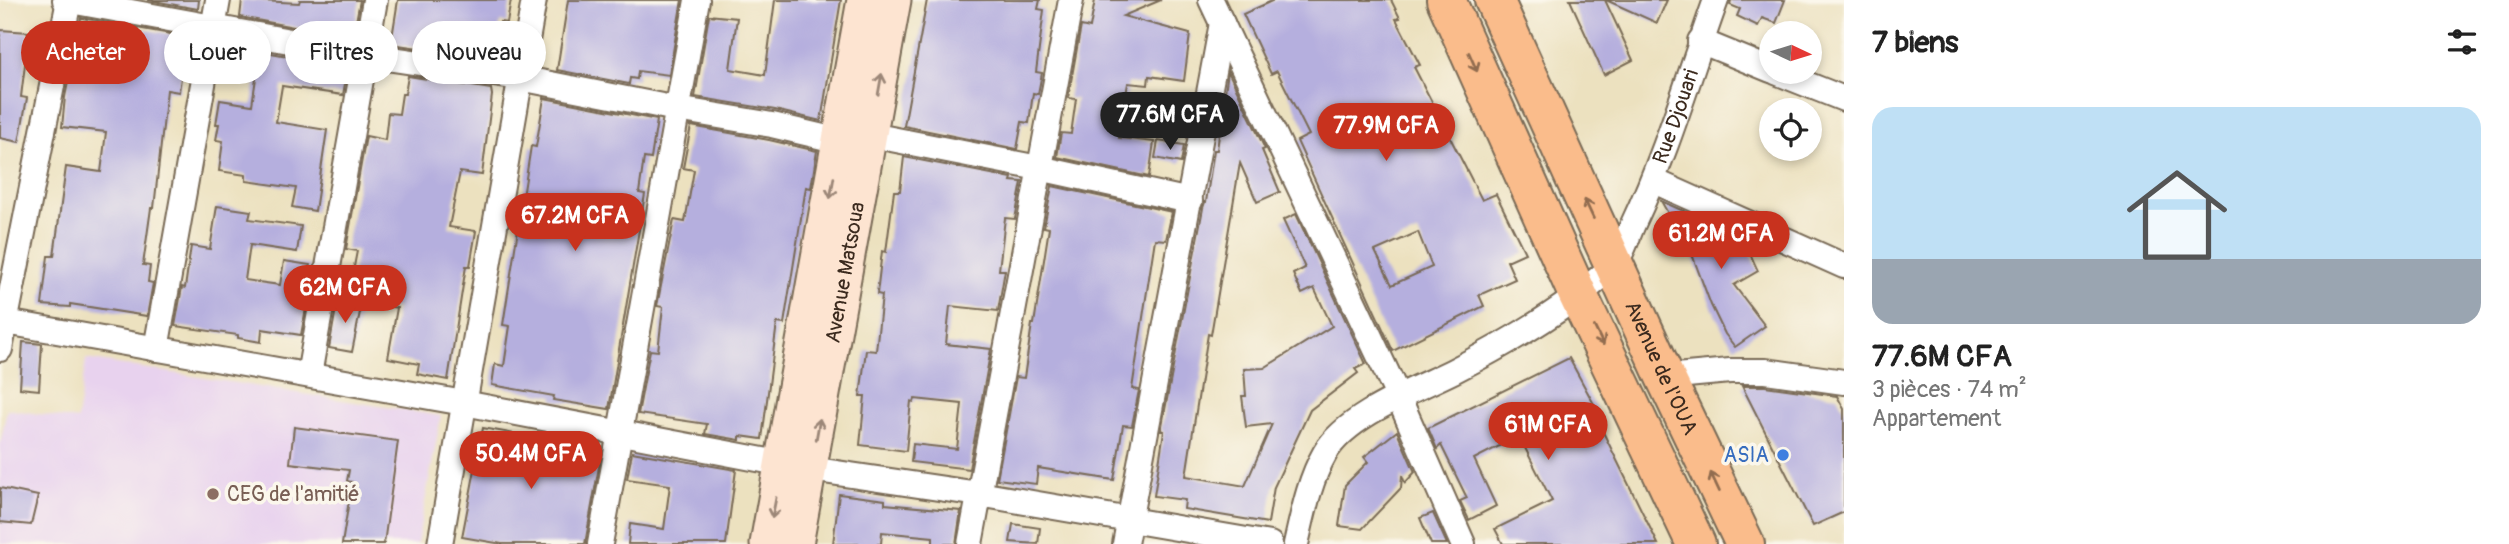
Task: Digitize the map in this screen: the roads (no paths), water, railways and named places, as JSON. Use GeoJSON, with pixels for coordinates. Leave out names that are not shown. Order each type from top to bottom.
{"type":"FeatureCollection","features":[{"type":"Feature","properties":{"kind":"main road","name":"Avenue de l'OUA"},"geometry":{"type":"LineString","coordinates":[[1446,0],[1578,295],[1696,544]]}},
{"type":"Feature","properties":{"kind":"main road","name":"Avenue de l'OUA"},"geometry":{"type":"LineString","coordinates":[[1494,0],[1665,377],[1745,544]]}},
{"type":"Feature","properties":{"kind":"street"},"geometry":{"type":"LineString","coordinates":[[0,349],[3,322],[68,0],[178,21]]}},
{"type":"Feature","properties":{"kind":"street"},"geometry":{"type":"LineString","coordinates":[[215,21],[218,0]]}},
{"type":"Feature","properties":{"kind":"street"},"geometry":{"type":"LineString","coordinates":[[371,21],[374,0]]}},
{"type":"Feature","properties":{"kind":"street"},"geometry":{"type":"LineString","coordinates":[[530,21],[534,0]]}},
{"type":"Feature","properties":{"kind":"street"},"geometry":{"type":"LineString","coordinates":[[600,544],[697,0]]}},
{"type":"Feature","properties":{"kind":"street","name":"Avenue Matsoua"},"geometry":{"type":"LineString","coordinates":[[855,138],[864,0]]}},
{"type":"Feature","properties":{"kind":"street","name":"Avenue Matsoua"},"geometry":{"type":"LineString","coordinates":[[796,544],[796,466],[855,138],[894,0]]}},
{"type":"Feature","properties":{"kind":"street"},"geometry":{"type":"LineString","coordinates":[[970,544],[1071,0]]}},
{"type":"Feature","properties":{"kind":"street"},"geometry":{"type":"LineString","coordinates":[[1211,0],[1398,396],[1463,544]]}},
{"type":"Feature","properties":{"kind":"street","name":"Rue Djouari"},"geometry":{"type":"LineString","coordinates":[[1296,544],[1311,485],[1326,452],[1350,428],[1398,396],[1453,371],[1536,323],[1578,295],[1614,264],[1654,181],[1716,0]]}},
{"type":"Feature","properties":{"kind":"street"},"geometry":{"type":"LineString","coordinates":[[1125,544],[1222,23]]}},
{"type":"Feature","properties":{"kind":"street"},"geometry":{"type":"LineString","coordinates":[[1700,41],[1759,65]]}},
{"type":"Feature","properties":{"kind":"street"},"geometry":{"type":"LineString","coordinates":[[546,83],[677,109],[1039,168],[1190,201]]}},
{"type":"Feature","properties":{"kind":"street"},"geometry":{"type":"LineString","coordinates":[[156,349],[204,84]]}},
{"type":"Feature","properties":{"kind":"street"},"geometry":{"type":"LineString","coordinates":[[309,375],[361,84]]}},
{"type":"Feature","properties":{"kind":"street"},"geometry":{"type":"LineString","coordinates":[[440,544],[519,84]]}},
{"type":"Feature","properties":{"kind":"street"},"geometry":{"type":"LineString","coordinates":[[1806,84],[1844,99]]}},
{"type":"Feature","properties":{"kind":"street"},"geometry":{"type":"LineString","coordinates":[[1654,181],[1844,267]]}},
{"type":"Feature","properties":{"kind":"street"},"geometry":{"type":"LineString","coordinates":[[3,322],[464,403],[796,466],[1270,544]]}},
{"type":"Feature","properties":{"kind":"street"},"geometry":{"type":"LineString","coordinates":[[1665,377],[1730,370],[1766,371],[1844,382]]}},
{"type":"Feature","properties":{"kind":"street","name":"Avenue Matsoua"},"geometry":{"type":"LineString","coordinates":[[767,544],[796,466]]}},
{"type":"Feature","properties":{"kind":"place","name":"ASIA"},"geometry":{"type":"Point","coordinates":[1783,455]}},
{"type":"Feature","properties":{"kind":"place","name":"CEG de l'amitié"},"geometry":{"type":"Point","coordinates":[213,494]}}]}
